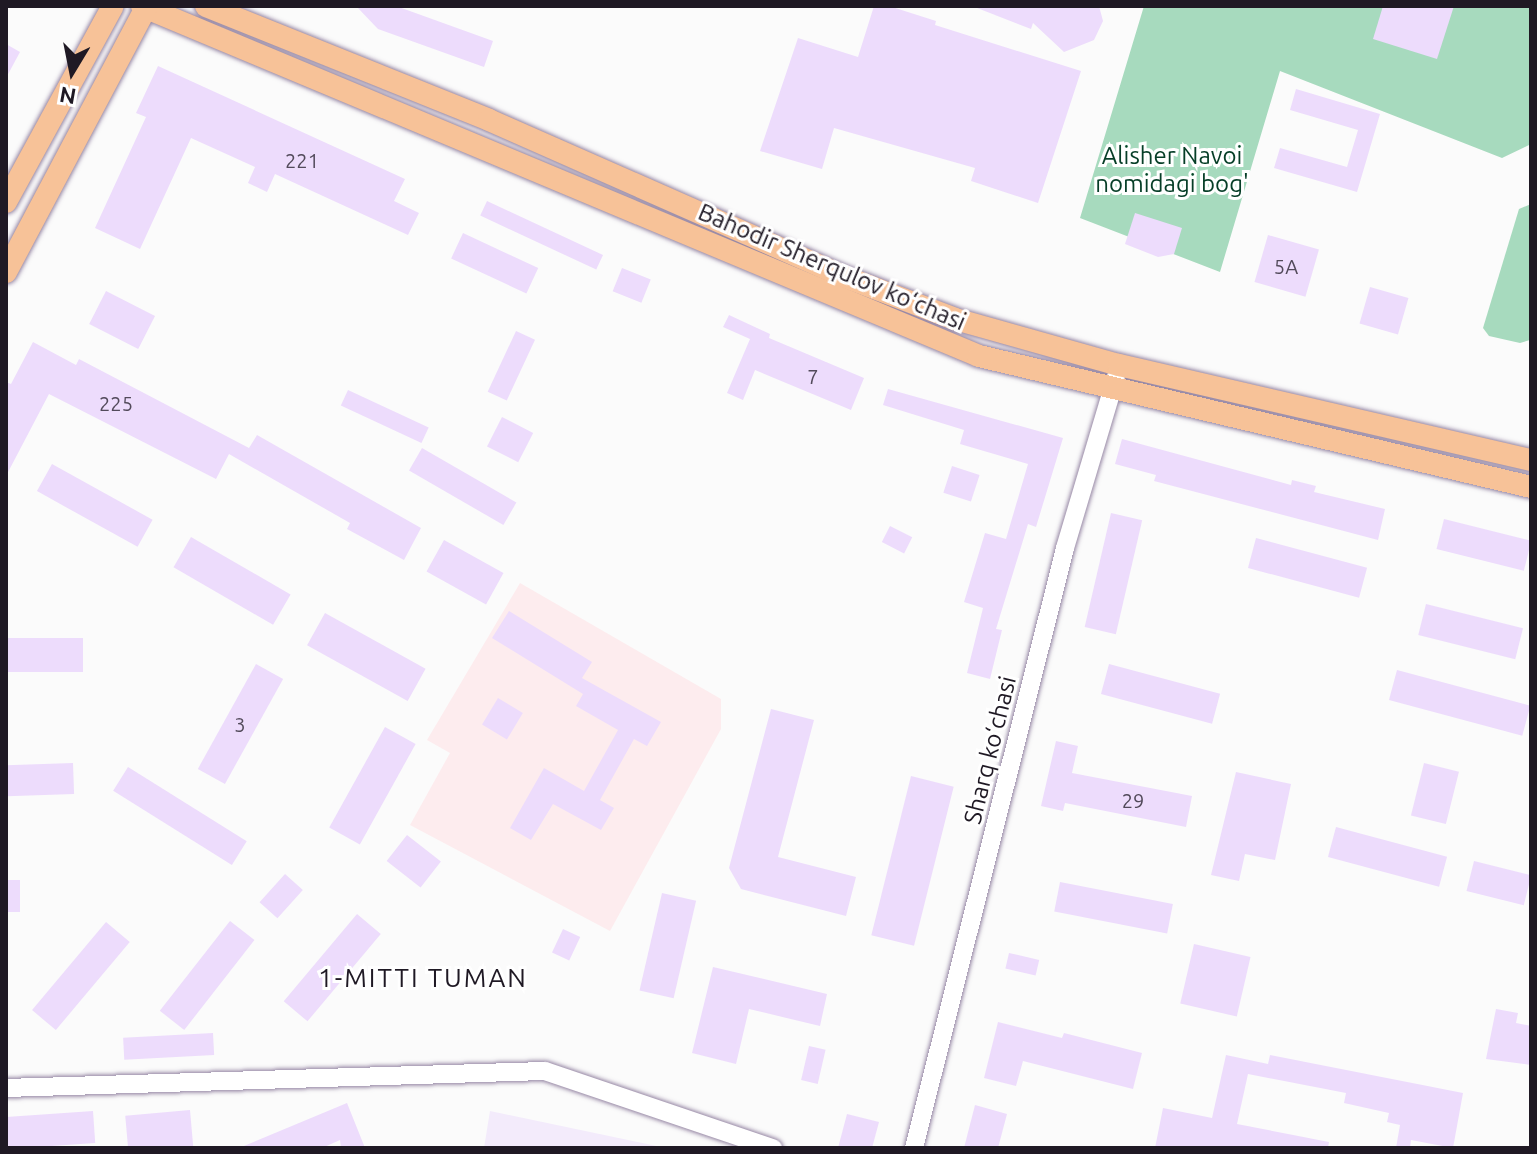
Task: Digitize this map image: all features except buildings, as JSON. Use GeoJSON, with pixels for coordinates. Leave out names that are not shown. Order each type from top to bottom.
{"type":"FeatureCollection","features":[{"type":"Feature","properties":{"kind":"main road"},"geometry":{"type":"LineString","coordinates":[[6,202],[113,6]]}},
{"type":"Feature","properties":{"kind":"main road","name":"Bahodir Sherqulov ko‘chasi"},"geometry":{"type":"LineString","coordinates":[[206,6],[489,120],[840,275],[955,319],[1119,365],[1531,460]]}},
{"type":"Feature","properties":{"kind":"main road"},"geometry":{"type":"LineString","coordinates":[[6,272],[145,7]]}},
{"type":"Feature","properties":{"kind":"main road","name":"Bahodir Sherqulov ko‘chasi"},"geometry":{"type":"LineString","coordinates":[[145,7],[979,356],[1531,487]]}},
{"type":"Feature","properties":{"kind":"street","name":"Sharq ko‘chasi"},"geometry":{"type":"LineString","coordinates":[[914,1148],[1065,548],[1119,365]]}},
{"type":"Feature","properties":{"kind":"street"},"geometry":{"type":"LineString","coordinates":[[1168,403],[1175,378]]}},
{"type":"Feature","properties":{"kind":"street"},"geometry":{"type":"LineString","coordinates":[[6,1088],[545,1071],[773,1148]]}},
{"type":"Feature","properties":{"kind":"shaded area"},"geometry":{"type":"Polygon","coordinates":[[[520,583],[721,699],[721,729],[610,931],[410,825],[450,753],[427,740],[520,583]]]}},
{"type":"Feature","properties":{"kind":"shaded area"},"geometry":{"type":"Polygon","coordinates":[[[490,1111],[666,1148],[484,1148],[490,1111]]]}},
{"type":"Feature","properties":{"kind":"green space","name":"Alisher Navoi nomidagi bog'"},"geometry":{"type":"Polygon","coordinates":[[[1144,6],[1531,6],[1531,144],[1502,158],[1280,71],[1220,272],[1080,218],[1144,6]]]}},
{"type":"Feature","properties":{"kind":"green space"},"geometry":{"type":"Polygon","coordinates":[[[1531,204],[1531,335],[1530,340],[1520,343],[1489,336],[1483,328],[1519,209],[1531,204]]]}},
{"type":"Feature","properties":{"kind":"district","name":"1-MITTI TUMAN"},"geometry":{"type":"Point","coordinates":[423,978]}}]}
